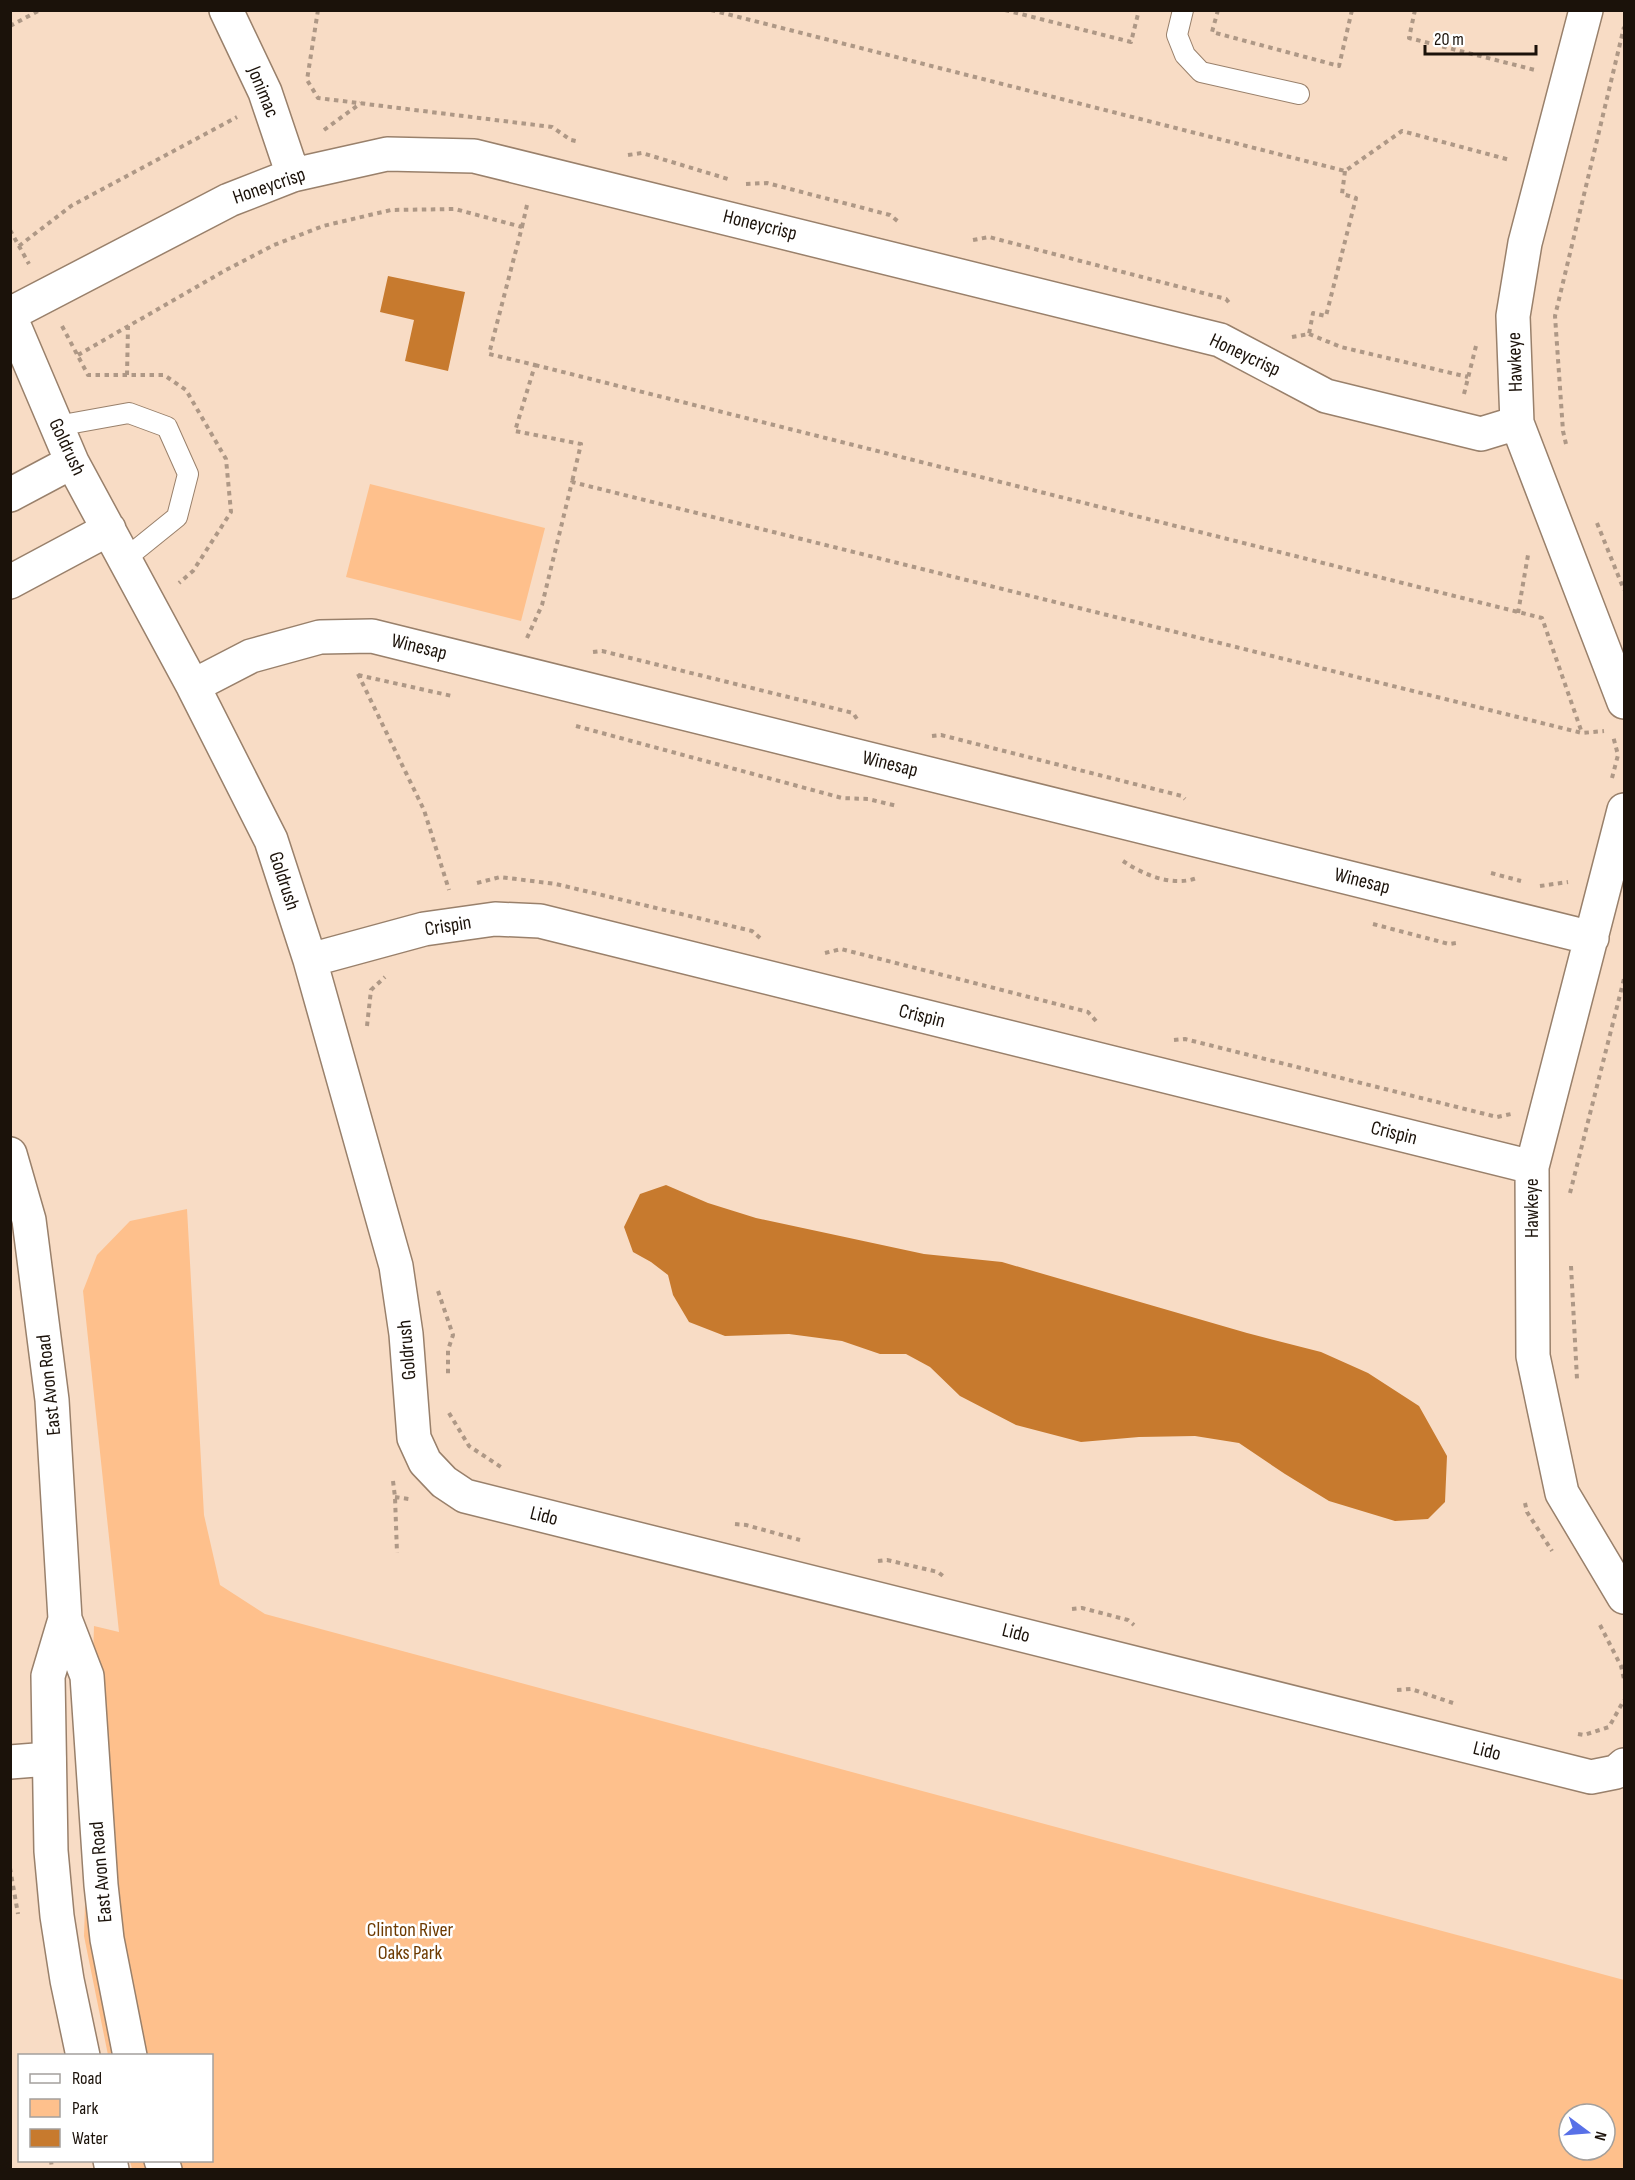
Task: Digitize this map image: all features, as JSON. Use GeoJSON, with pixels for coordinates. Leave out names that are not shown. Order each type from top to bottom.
{"type":"FeatureCollection","features":[{"type":"Feature","properties":{"kind":"street","name":"Jonimac"},"geometry":{"type":"LineString","coordinates":[[226,10],[265,92],[294,175]]}},
{"type":"Feature","properties":{"kind":"street","name":"Hawkeye"},"geometry":{"type":"LineString","coordinates":[[1587,10],[1525,243],[1513,316],[1518,423],[1624,702]]}},
{"type":"Feature","properties":{"kind":"street","name":"Honeycrisp"},"geometry":{"type":"LineString","coordinates":[[10,315],[229,200],[294,175],[387,154],[474,156],[1220,340],[1326,396],[1481,434],[1518,423]]}},
{"type":"Feature","properties":{"kind":"street","name":"Goldrush"},"geometry":{"type":"LineString","coordinates":[[10,315],[72,462],[193,686],[271,840],[310,960],[396,1266],[406,1334],[414,1438],[425,1462],[444,1482]]}},
{"type":"Feature","properties":{"kind":"street"},"geometry":{"type":"LineString","coordinates":[[10,495],[72,462]]}},
{"type":"Feature","properties":{"kind":"street"},"geometry":{"type":"LineString","coordinates":[[10,582],[109,529]]}},
{"type":"Feature","properties":{"kind":"street","name":"Winesap"},"geometry":{"type":"LineString","coordinates":[[193,686],[250,656],[320,637],[372,636],[1592,938]]}},
{"type":"Feature","properties":{"kind":"street","name":"Hawkeye"},"geometry":{"type":"LineString","coordinates":[[1617,800],[1592,938],[1532,1167],[1533,1356],[1562,1492],[1624,1597]]}},
{"type":"Feature","properties":{"kind":"street","name":"Crispin"},"geometry":{"type":"LineString","coordinates":[[310,960],[424,929],[495,919],[540,921],[1532,1167]]}},
{"type":"Feature","properties":{"kind":"street","name":"East Avon Road"},"geometry":{"type":"LineString","coordinates":[[10,1154],[29,1220],[52,1400],[64,1619],[87,1677],[102,1896],[107,1939],[130,2054]]}},
{"type":"Feature","properties":{"kind":"street","name":"Lido"},"geometry":{"type":"LineString","coordinates":[[444,1482],[465,1496],[1591,1777],[1616,1772],[1624,1765]]}},
{"type":"Feature","properties":{"kind":"street","name":"East Avon Road"},"geometry":{"type":"LineString","coordinates":[[64,1619],[48,1676],[51,1851],[57,1917],[67,1980],[83,2054]]}},
{"type":"Feature","properties":{"kind":"street"},"geometry":{"type":"LineString","coordinates":[[10,1762],[49,1759]]}},
{"type":"Feature","properties":{"kind":"lane"},"geometry":{"type":"LineString","coordinates":[[1183,10],[1177,35],[1185,55],[1201,72],[1299,94]]}},
{"type":"Feature","properties":{"kind":"lane"},"geometry":{"type":"LineString","coordinates":[[57,426],[129,413],[167,427],[188,474],[177,517],[125,559]]}},
{"type":"Feature","properties":{"kind":"path"},"geometry":{"type":"LineString","coordinates":[[10,26],[40,10]]}},
{"type":"Feature","properties":{"kind":"path"},"geometry":{"type":"LineString","coordinates":[[318,10],[307,80],[318,98],[552,127],[571,140],[590,145]]}},
{"type":"Feature","properties":{"kind":"path"},"geometry":{"type":"LineString","coordinates":[[711,10],[1346,171]]}},
{"type":"Feature","properties":{"kind":"path"},"geometry":{"type":"LineString","coordinates":[[1005,10],[1131,42],[1139,10]]}},
{"type":"Feature","properties":{"kind":"path"},"geometry":{"type":"LineString","coordinates":[[1218,10],[1212,32],[1339,66],[1353,10]]}},
{"type":"Feature","properties":{"kind":"path"},"geometry":{"type":"LineString","coordinates":[[1415,10],[1409,38],[1537,71]]}},
{"type":"Feature","properties":{"kind":"path"},"geometry":{"type":"LineString","coordinates":[[1535,470],[1571,462],[1563,431],[1555,316],[1624,27]]}},
{"type":"Feature","properties":{"kind":"path"},"geometry":{"type":"LineString","coordinates":[[1539,61],[1537,71],[1541,78]]}},
{"type":"Feature","properties":{"kind":"path"},"geometry":{"type":"LineString","coordinates":[[283,144],[322,132],[361,103]]}},
{"type":"Feature","properties":{"kind":"path"},"geometry":{"type":"LineString","coordinates":[[19,246],[71,206],[240,116]]}},
{"type":"Feature","properties":{"kind":"path"},"geometry":{"type":"LineString","coordinates":[[1309,334],[1312,313],[1326,316],[1356,198],[1342,194],[1346,171],[1402,131],[1512,160]]}},
{"type":"Feature","properties":{"kind":"path"},"geometry":{"type":"LineString","coordinates":[[626,155],[642,153],[746,184],[767,183],[890,215],[907,228]]}},
{"type":"Feature","properties":{"kind":"path"},"geometry":{"type":"LineString","coordinates":[[528,200],[489,354],[1542,618],[1582,733]]}},
{"type":"Feature","properties":{"kind":"path"},"geometry":{"type":"LineString","coordinates":[[78,354],[273,245],[323,226],[391,210],[455,209],[522,227]]}},
{"type":"Feature","properties":{"kind":"path"},"geometry":{"type":"LineString","coordinates":[[10,230],[88,375],[164,375],[186,390],[226,459],[231,512],[193,571],[172,588]]}},
{"type":"Feature","properties":{"kind":"path"},"geometry":{"type":"LineString","coordinates":[[966,242],[989,237],[1226,299],[1237,312]]}},
{"type":"Feature","properties":{"kind":"path"},"geometry":{"type":"LineString","coordinates":[[127,375],[128,326]]}},
{"type":"Feature","properties":{"kind":"path"},"geometry":{"type":"LineString","coordinates":[[1287,337],[1309,334],[1341,347],[1468,377]]}},
{"type":"Feature","properties":{"kind":"path"},"geometry":{"type":"LineString","coordinates":[[524,645],[542,605],[581,444],[515,431],[535,365]]}},
{"type":"Feature","properties":{"kind":"path"},"geometry":{"type":"LineString","coordinates":[[572,482],[1582,733],[1612,730],[1618,755],[1617,800]]}},
{"type":"Feature","properties":{"kind":"path"},"geometry":{"type":"LineString","coordinates":[[1518,613],[1529,547]]}},
{"type":"Feature","properties":{"kind":"path"},"geometry":{"type":"LineString","coordinates":[[350,636],[358,675],[424,810],[450,890],[440,892]]}},
{"type":"Feature","properties":{"kind":"path"},"geometry":{"type":"LineString","coordinates":[[583,654],[603,651],[852,713],[862,726]]}},
{"type":"Feature","properties":{"kind":"path"},"geometry":{"type":"LineString","coordinates":[[358,675],[459,697]]}},
{"type":"Feature","properties":{"kind":"path"},"geometry":{"type":"LineString","coordinates":[[565,723],[842,798],[868,799],[903,807]]}},
{"type":"Feature","properties":{"kind":"path"},"geometry":{"type":"LineString","coordinates":[[930,736],[941,735],[1182,796],[1190,803]]}},
{"type":"Feature","properties":{"kind":"path"},"geometry":{"type":"LineString","coordinates":[[1122,860],[1141,873],[1184,883],[1200,877]]}},
{"type":"Feature","properties":{"kind":"path"},"geometry":{"type":"LineString","coordinates":[[1482,871],[1527,883]]}},
{"type":"Feature","properties":{"kind":"path"},"geometry":{"type":"LineString","coordinates":[[470,885],[500,877],[556,884],[752,931],[764,941]]}},
{"type":"Feature","properties":{"kind":"path"},"geometry":{"type":"LineString","coordinates":[[1538,887],[1574,881]]}},
{"type":"Feature","properties":{"kind":"path"},"geometry":{"type":"LineString","coordinates":[[1370,923],[1449,944],[1460,942]]}},
{"type":"Feature","properties":{"kind":"path"},"geometry":{"type":"LineString","coordinates":[[819,954],[842,949],[1088,1012],[1104,1028]]}},
{"type":"Feature","properties":{"kind":"path"},"geometry":{"type":"LineString","coordinates":[[367,1030],[371,990],[392,971]]}},
{"type":"Feature","properties":{"kind":"path"},"geometry":{"type":"LineString","coordinates":[[1568,1203],[1574,1171],[1624,979]]}},
{"type":"Feature","properties":{"kind":"path"},"geometry":{"type":"LineString","coordinates":[[1166,1041],[1185,1039],[1497,1117],[1518,1112]]}},
{"type":"Feature","properties":{"kind":"path"},"geometry":{"type":"LineString","coordinates":[[1571,1263],[1577,1382]]}},
{"type":"Feature","properties":{"kind":"path"},"geometry":{"type":"LineString","coordinates":[[436,1284],[453,1335],[448,1350],[448,1379]]}},
{"type":"Feature","properties":{"kind":"path"},"geometry":{"type":"LineString","coordinates":[[447,1410],[470,1446],[508,1471]]}},
{"type":"Feature","properties":{"kind":"path"},"geometry":{"type":"LineString","coordinates":[[392,1475],[397,1553]]}},
{"type":"Feature","properties":{"kind":"path"},"geometry":{"type":"LineString","coordinates":[[725,1524],[746,1525],[803,1542]]}},
{"type":"Feature","properties":{"kind":"path"},"geometry":{"type":"LineString","coordinates":[[869,1563],[887,1560],[938,1572],[946,1580]]}},
{"type":"Feature","properties":{"kind":"path"},"geometry":{"type":"LineString","coordinates":[[1063,1610],[1082,1608],[1128,1620],[1136,1626]]}},
{"type":"Feature","properties":{"kind":"path"},"geometry":{"type":"LineString","coordinates":[[1395,1691],[1411,1689],[1459,1705]]}},
{"type":"Feature","properties":{"kind":"path"},"geometry":{"type":"LineString","coordinates":[[1574,1734],[1584,1735],[1610,1727],[1624,1700]]}},
{"type":"Feature","properties":{"kind":"green space"},"geometry":{"type":"Polygon","coordinates":[[[370,484],[545,528],[521,621],[346,577],[370,484]]]}},
{"type":"Feature","properties":{"kind":"green space","name":"Clinton River Oaks Park"},"geometry":{"type":"Polygon","coordinates":[[[187,1209],[204,1515],[220,1585],[265,1614],[1624,1980],[1624,2169],[132,2169],[130,2162],[213,2162],[213,2054],[108,2054],[84,1936],[94,1626],[119,1632],[83,1291],[97,1255],[130,1221],[187,1209]]]}},
{"type":"Feature","properties":{"kind":"water"},"geometry":{"type":"Polygon","coordinates":[[[388,276],[465,292],[448,371],[405,361],[414,320],[380,312],[388,276]]]}},
{"type":"Feature","properties":{"kind":"water"},"geometry":{"type":"Polygon","coordinates":[[[666,1185],[708,1203],[756,1218],[924,1254],[1002,1262],[1247,1333],[1321,1352],[1368,1373],[1419,1406],[1447,1456],[1445,1502],[1428,1519],[1395,1521],[1329,1501],[1239,1443],[1195,1436],[1139,1437],[1081,1442],[1016,1425],[960,1396],[930,1367],[906,1354],[880,1354],[842,1341],[789,1334],[725,1336],[689,1322],[673,1295],[668,1275],[633,1252],[624,1227],[640,1194],[666,1185]]]}}]}
